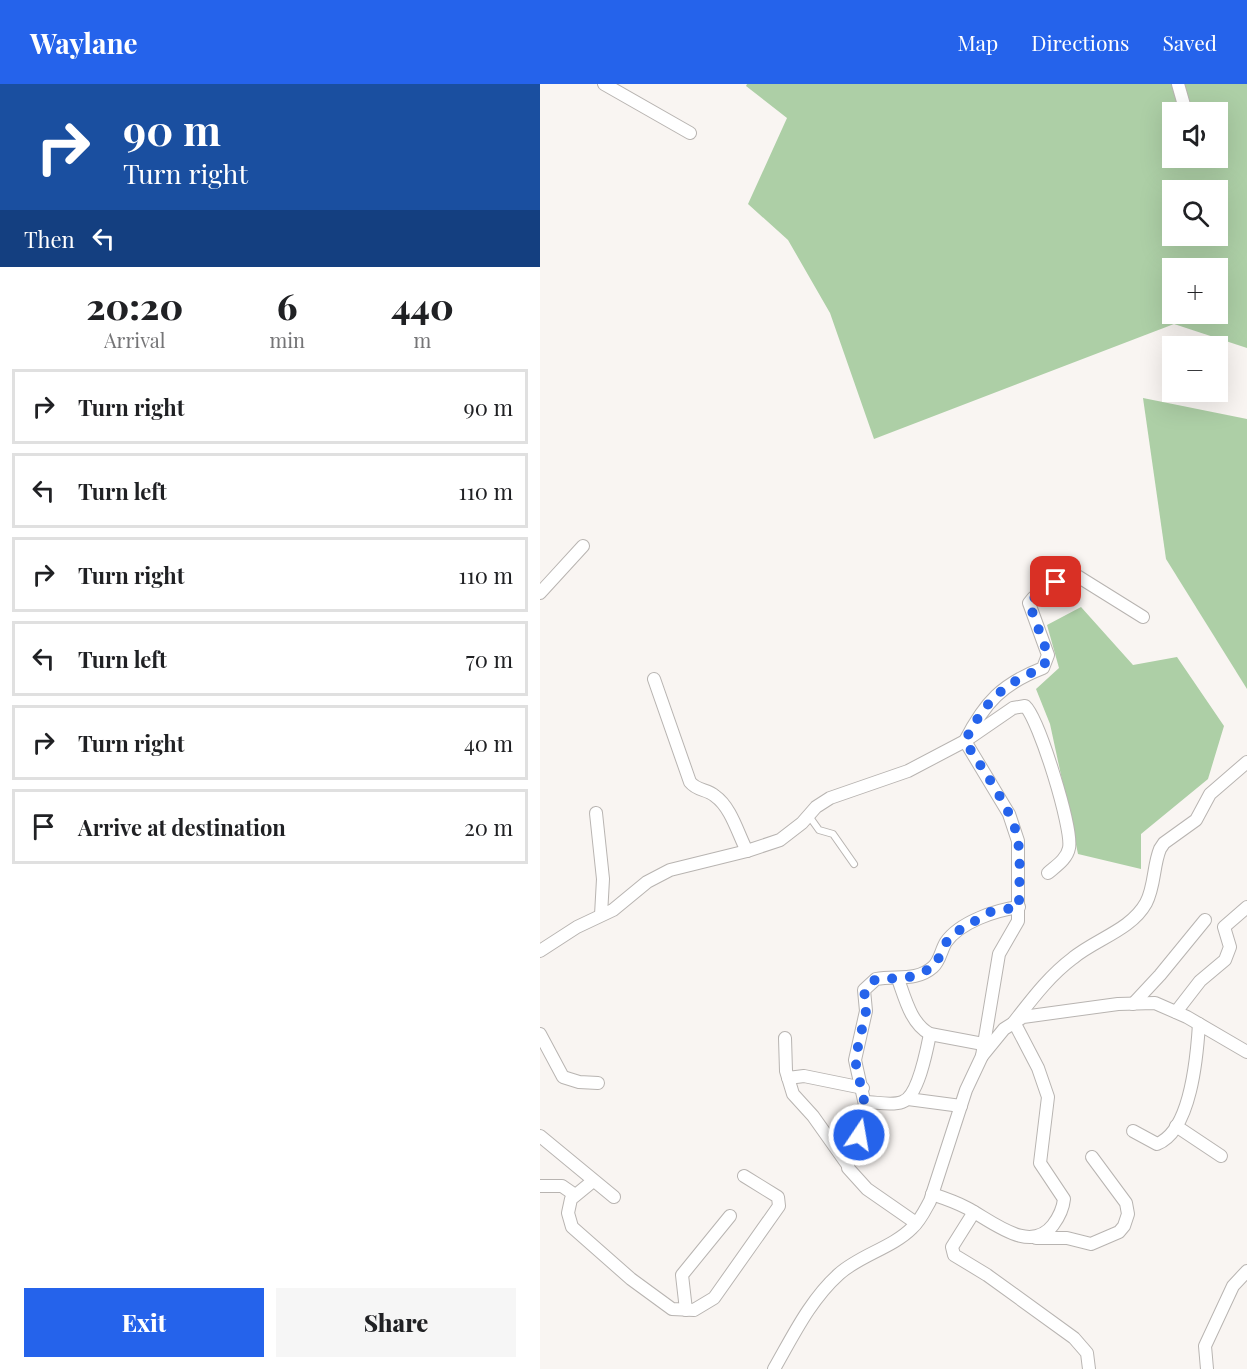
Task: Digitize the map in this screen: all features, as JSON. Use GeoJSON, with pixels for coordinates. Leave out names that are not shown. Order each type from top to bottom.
{"type":"FeatureCollection","features":[{"type":"Feature","properties":{"kind":"street"},"geometry":{"type":"LineString","coordinates":[[604,84],[690,133]]}},
{"type":"Feature","properties":{"kind":"street"},"geometry":{"type":"LineString","coordinates":[[1178,84],[1183,102]]}},
{"type":"Feature","properties":{"kind":"street"},"geometry":{"type":"LineString","coordinates":[[540,593],[583,546]]}},
{"type":"Feature","properties":{"kind":"street"},"geometry":{"type":"LineString","coordinates":[[965,741],[981,713],[1002,688],[1043,668],[1047,663],[1048,655],[1029,603],[1033,598],[1046,596],[1066,568],[1143,617]]}},
{"type":"Feature","properties":{"kind":"street"},"geometry":{"type":"LineString","coordinates":[[654,679],[690,782],[696,788],[715,796],[727,808],[747,851]]}},
{"type":"Feature","properties":{"kind":"street"},"geometry":{"type":"LineString","coordinates":[[540,951],[577,927],[613,910],[647,882],[670,870],[747,851],[780,840],[816,807],[830,798],[908,771],[965,741],[1014,708],[1026,706],[1031,712],[1057,788],[1069,838],[1069,849],[1065,858],[1048,873]]}},
{"type":"Feature","properties":{"kind":"street"},"geometry":{"type":"LineString","coordinates":[[779,1368],[805,1314],[838,1275],[854,1262],[897,1239],[916,1223],[932,1194],[961,1106],[983,1050],[999,954],[1018,921],[1018,842],[1009,814],[965,741]]}},
{"type":"Feature","properties":{"kind":"street"},"geometry":{"type":"LineString","coordinates":[[1014,1022],[1047,981],[1063,966],[1090,946],[1124,926],[1139,912],[1150,893],[1160,849],[1164,843],[1196,820],[1210,794],[1247,762]]}},
{"type":"Feature","properties":{"kind":"street"},"geometry":{"type":"LineString","coordinates":[[596,813],[603,879],[601,915]]}},
{"type":"Feature","properties":{"kind":"street"},"geometry":{"type":"LineString","coordinates":[[847,1164],[862,1123],[865,1102],[855,1060],[866,1011],[864,990],[876,979],[914,977],[935,966],[948,939],[990,912],[1019,907]]}},
{"type":"Feature","properties":{"kind":"street"},"geometry":{"type":"LineString","coordinates":[[1176,1012],[1200,981],[1225,960],[1230,947],[1224,927],[1247,907]]}},
{"type":"Feature","properties":{"kind":"street"},"geometry":{"type":"LineString","coordinates":[[1132,1004],[1160,975],[1205,920]]}},
{"type":"Feature","properties":{"kind":"street"},"geometry":{"type":"LineString","coordinates":[[898,979],[919,1027],[930,1034],[983,1050]]}},
{"type":"Feature","properties":{"kind":"street"},"geometry":{"type":"LineString","coordinates":[[983,1050],[1004,1029],[1023,1017],[1132,1004],[1155,1004],[1176,1012],[1247,1052]]}},
{"type":"Feature","properties":{"kind":"street"},"geometry":{"type":"LineString","coordinates":[[1014,1022],[1038,1068],[1048,1097],[1040,1163],[1064,1199],[1060,1214],[1054,1224],[1043,1235],[1036,1238]]}},
{"type":"Feature","properties":{"kind":"street"},"geometry":{"type":"LineString","coordinates":[[1133,1131],[1157,1144],[1163,1142],[1176,1126],[1185,1106],[1192,1077],[1199,1024]]}},
{"type":"Feature","properties":{"kind":"street"},"geometry":{"type":"LineString","coordinates":[[540,1034],[563,1077],[579,1082],[598,1083]]}},
{"type":"Feature","properties":{"kind":"street"},"geometry":{"type":"LineString","coordinates":[[908,1099],[923,1066],[930,1034]]}},
{"type":"Feature","properties":{"kind":"street"},"geometry":{"type":"LineString","coordinates":[[785,1038],[788,1078],[793,1094],[813,1116],[847,1164],[850,1172],[867,1189],[916,1223]]}},
{"type":"Feature","properties":{"kind":"street"},"geometry":{"type":"LineString","coordinates":[[788,1078],[804,1076],[862,1089]]}},
{"type":"Feature","properties":{"kind":"street"},"geometry":{"type":"LineString","coordinates":[[865,1102],[899,1103],[908,1099],[961,1106]]}},
{"type":"Feature","properties":{"kind":"street"},"geometry":{"type":"LineString","coordinates":[[1176,1126],[1221,1156]]}},
{"type":"Feature","properties":{"kind":"street"},"geometry":{"type":"LineString","coordinates":[[540,1136],[614,1197]]}},
{"type":"Feature","properties":{"kind":"street"},"geometry":{"type":"LineString","coordinates":[[932,1194],[1028,1238],[1067,1238],[1092,1244],[1119,1232],[1128,1214],[1126,1203],[1092,1157]]}},
{"type":"Feature","properties":{"kind":"street"},"geometry":{"type":"LineString","coordinates":[[593,1181],[575,1195],[569,1203],[568,1216],[572,1227],[666,1307],[687,1310],[700,1307],[714,1298],[779,1206],[778,1197],[744,1176]]}},
{"type":"Feature","properties":{"kind":"street"},"geometry":{"type":"LineString","coordinates":[[540,1186],[562,1186],[575,1195]]}},
{"type":"Feature","properties":{"kind":"street"},"geometry":{"type":"LineString","coordinates":[[974,1212],[952,1247],[954,1255],[987,1275],[1074,1338],[1087,1353],[1089,1369]]}},
{"type":"Feature","properties":{"kind":"street"},"geometry":{"type":"LineString","coordinates":[[687,1310],[682,1275],[730,1216]]}},
{"type":"Feature","properties":{"kind":"street"},"geometry":{"type":"LineString","coordinates":[[1207,1369],[1205,1346],[1233,1286],[1247,1271]]}},
{"type":"Feature","properties":{"kind":"lane"},"geometry":{"type":"LineString","coordinates":[[808,816],[819,830],[833,834],[854,864]]}},
{"type":"Feature","properties":{"kind":"green space"},"geometry":{"type":"Polygon","coordinates":[[[747,84],[1247,84],[1247,348],[1228,342],[1228,336],[1210,336],[1174,324],[874,439],[830,313],[788,240],[748,204],[787,118],[746,86],[747,84]]]}},
{"type":"Feature","properties":{"kind":"green space"},"geometry":{"type":"Polygon","coordinates":[[[1143,398],[1247,419],[1247,689],[1166,559],[1143,398]]]}},
{"type":"Feature","properties":{"kind":"green space"},"geometry":{"type":"Polygon","coordinates":[[[1081,607],[1133,665],[1177,657],[1224,726],[1208,779],[1141,834],[1141,869],[1078,854],[1050,724],[1036,689],[1059,668],[1047,625],[1081,607]]]}},
{"type":"Feature","properties":{"kind":"route"},"geometry":{"type":"LineString","coordinates":[[859,1135],[865,1105],[855,1060],[866,1011],[864,990],[876,979],[914,977],[930,969],[935,966],[941,950],[953,934],[990,912],[1019,907],[1018,842],[1015,828],[965,741],[981,713],[1002,688],[1043,668],[1047,663],[1048,655],[1029,603],[1033,598],[1046,596],[1056,582]]}}]}
